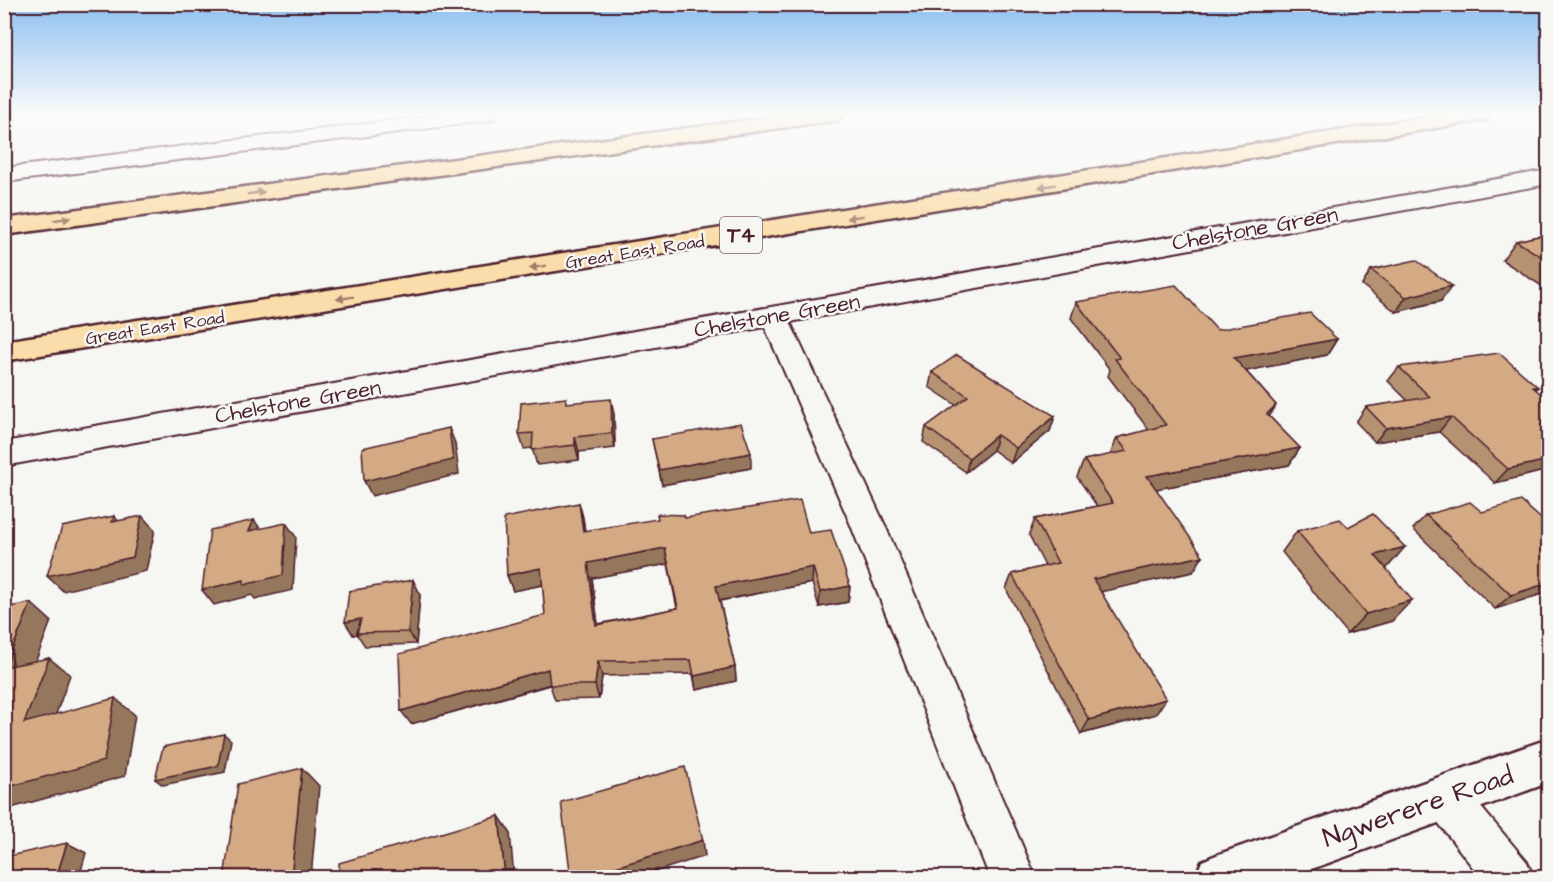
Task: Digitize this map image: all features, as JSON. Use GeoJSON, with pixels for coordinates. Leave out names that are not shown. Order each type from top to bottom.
{"type":"FeatureCollection","features":[{"type":"Feature","properties":{"kind":"main road"},"geometry":{"type":"LineString","coordinates":[[4,227],[527,156]]}},
{"type":"Feature","properties":{"kind":"main road","name":"Great East Road"},"geometry":{"type":"LineString","coordinates":[[4,351],[1230,156]]}},
{"type":"Feature","properties":{"kind":"street"},"geometry":{"type":"LineString","coordinates":[[4,175],[155,156]]}},
{"type":"Feature","properties":{"kind":"street","name":"Chelstone Green"},"geometry":{"type":"LineString","coordinates":[[4,454],[1548,177]]}},
{"type":"Feature","properties":{"kind":"street"},"geometry":{"type":"LineString","coordinates":[[774,317],[867,523],[1013,878]]}},
{"type":"Feature","properties":{"kind":"street","name":"Ngwerere Road"},"geometry":{"type":"LineString","coordinates":[[1220,878],[1548,761]]}},
{"type":"Feature","properties":{"kind":"street"},"geometry":{"type":"LineString","coordinates":[[1445,797],[1512,878]]}},
{"type":"Feature","properties":{"kind":"building"},"geometry":{"type":"Polygon","coordinates":[[[1548,234],[1548,261],[1516,241],[1548,234]]]}},
{"type":"Feature","properties":{"kind":"building"},"geometry":{"type":"Polygon","coordinates":[[[1416,260],[1452,286],[1406,297],[1371,270],[1416,260]]]}},
{"type":"Feature","properties":{"kind":"building"},"geometry":{"type":"Polygon","coordinates":[[[1176,285],[1217,330],[1310,313],[1337,339],[1234,358],[1276,405],[1267,414],[1300,448],[1147,476],[1203,556],[1093,579],[1166,699],[1089,720],[1012,574],[1058,563],[1035,519],[1113,503],[1084,460],[1127,451],[1117,438],[1166,425],[1115,359],[1120,358],[1076,302],[1176,285]]]}},
{"type":"Feature","properties":{"kind":"building"},"geometry":{"type":"Polygon","coordinates":[[[1499,353],[1538,387],[1533,387],[1548,400],[1548,460],[1508,469],[1451,417],[1386,428],[1366,407],[1430,397],[1399,367],[1499,353]]]}},
{"type":"Feature","properties":{"kind":"building"},"geometry":{"type":"Polygon","coordinates":[[[957,355],[1055,416],[1016,448],[997,435],[969,458],[926,427],[968,396],[932,372],[957,355]]]}},
{"type":"Feature","properties":{"kind":"building"},"geometry":{"type":"Polygon","coordinates":[[[566,398],[566,403],[611,399],[612,433],[575,437],[575,445],[532,450],[533,433],[519,434],[521,403],[566,398]]]}},
{"type":"Feature","properties":{"kind":"building"},"geometry":{"type":"Polygon","coordinates":[[[741,423],[751,453],[659,470],[652,439],[741,423]]]}},
{"type":"Feature","properties":{"kind":"building"},"geometry":{"type":"Polygon","coordinates":[[[449,428],[453,460],[364,481],[362,448],[449,428]]]}},
{"type":"Feature","properties":{"kind":"building"},"geometry":{"type":"Polygon","coordinates":[[[800,500],[809,533],[831,530],[850,586],[820,592],[813,567],[716,586],[735,667],[694,676],[691,660],[598,661],[595,685],[550,685],[548,669],[401,711],[399,654],[545,615],[541,568],[507,575],[504,518],[579,503],[583,531],[658,519],[657,514],[684,515],[685,518],[800,500]],[[665,548],[588,563],[596,625],[678,608],[665,548]]]}},
{"type":"Feature","properties":{"kind":"building"},"geometry":{"type":"Polygon","coordinates":[[[1521,501],[1548,525],[1548,583],[1511,595],[1426,515],[1470,502],[1482,512],[1521,501]]]}},
{"type":"Feature","properties":{"kind":"building"},"geometry":{"type":"Polygon","coordinates":[[[1373,514],[1405,547],[1375,555],[1412,600],[1366,614],[1297,531],[1340,519],[1348,527],[1373,514]]]}},
{"type":"Feature","properties":{"kind":"building"},"geometry":{"type":"Polygon","coordinates":[[[114,516],[112,522],[142,516],[133,557],[47,576],[62,527],[114,516]]]}},
{"type":"Feature","properties":{"kind":"building"},"geometry":{"type":"Polygon","coordinates":[[[254,520],[249,531],[286,523],[283,575],[244,585],[244,580],[202,590],[210,530],[254,520]]]}},
{"type":"Feature","properties":{"kind":"building"},"geometry":{"type":"Polygon","coordinates":[[[413,580],[408,632],[357,633],[361,619],[345,622],[349,591],[413,580]]]}},
{"type":"Feature","properties":{"kind":"building"},"geometry":{"type":"Polygon","coordinates":[[[31,603],[5,667],[49,658],[24,723],[115,698],[104,761],[4,788],[4,608],[31,603]]]}},
{"type":"Feature","properties":{"kind":"building"},"geometry":{"type":"Polygon","coordinates":[[[224,734],[218,766],[155,779],[163,747],[224,734]]]}},
{"type":"Feature","properties":{"kind":"building"},"geometry":{"type":"Polygon","coordinates":[[[685,767],[703,840],[580,878],[571,878],[561,802],[685,767]]]}},
{"type":"Feature","properties":{"kind":"building"},"geometry":{"type":"Polygon","coordinates":[[[302,768],[291,878],[224,878],[238,784],[302,768]]]}},
{"type":"Feature","properties":{"kind":"building"},"geometry":{"type":"Polygon","coordinates":[[[499,816],[505,878],[339,878],[339,863],[499,816]]]}},
{"type":"Feature","properties":{"kind":"building"},"geometry":{"type":"Polygon","coordinates":[[[67,843],[56,878],[4,878],[4,857],[67,843]]]}}]}
